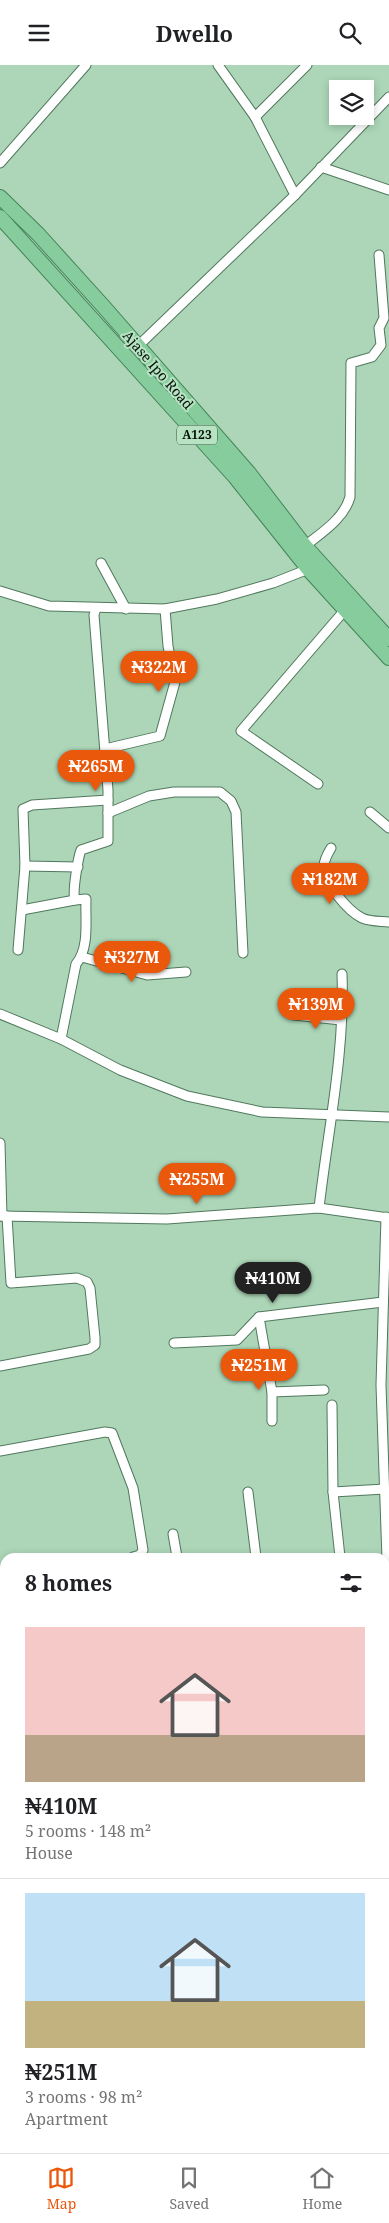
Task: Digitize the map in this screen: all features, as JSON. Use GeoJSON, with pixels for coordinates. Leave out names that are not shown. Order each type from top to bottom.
{"type":"FeatureCollection","features":[{"type":"Feature","properties":{"kind":"highway","name":"Ajase Ipo Road"},"geometry":{"type":"LineString","coordinates":[[0,197],[38,234],[249,473],[305,546],[314,566],[344,611],[389,658]]}},
{"type":"Feature","properties":{"kind":"highway","name":"Ajase Ipo Road"},"geometry":{"type":"LineString","coordinates":[[0,217],[314,566],[389,639]]}},
{"type":"Feature","properties":{"kind":"street"},"geometry":{"type":"LineString","coordinates":[[0,163],[86,65]]}},
{"type":"Feature","properties":{"kind":"street"},"geometry":{"type":"LineString","coordinates":[[218,65],[254,117],[295,195]]}},
{"type":"Feature","properties":{"kind":"street"},"geometry":{"type":"LineString","coordinates":[[254,117],[307,65]]}},
{"type":"Feature","properties":{"kind":"street"},"geometry":{"type":"LineString","coordinates":[[137,347],[295,195],[389,97]]}},
{"type":"Feature","properties":{"kind":"street"},"geometry":{"type":"LineString","coordinates":[[321,167],[389,190]]}},
{"type":"Feature","properties":{"kind":"street"},"geometry":{"type":"LineString","coordinates":[[305,546],[336,520],[348,504],[350,497],[351,363],[372,357],[381,345],[379,328],[384,318],[378,255]]}},
{"type":"Feature","properties":{"kind":"street"},"geometry":{"type":"LineString","coordinates":[[101,563],[126,609]]}},
{"type":"Feature","properties":{"kind":"street"},"geometry":{"type":"LineString","coordinates":[[1,593],[49,606],[165,609],[217,599],[314,566]]}},
{"type":"Feature","properties":{"kind":"street"},"geometry":{"type":"LineString","coordinates":[[75,900],[73,895],[78,867],[77,860],[81,850],[108,841],[105,749],[94,615],[96,608]]}},
{"type":"Feature","properties":{"kind":"street"},"geometry":{"type":"LineString","coordinates":[[105,749],[160,736],[175,682],[168,646],[165,609]]}},
{"type":"Feature","properties":{"kind":"street"},"geometry":{"type":"LineString","coordinates":[[318,784],[241,731],[344,611]]}},
{"type":"Feature","properties":{"kind":"street"},"geometry":{"type":"LineString","coordinates":[[108,813],[149,796],[174,792],[220,792],[231,801],[236,812],[243,953]]}},
{"type":"Feature","properties":{"kind":"street"},"geometry":{"type":"LineString","coordinates":[[18,950],[25,866],[23,809],[32,805],[108,800]]}},
{"type":"Feature","properties":{"kind":"street"},"geometry":{"type":"LineString","coordinates":[[370,812],[389,828]]}},
{"type":"Feature","properties":{"kind":"street"},"geometry":{"type":"LineString","coordinates":[[331,848],[324,865],[326,878],[342,901],[360,917],[370,921],[389,922]]}},
{"type":"Feature","properties":{"kind":"street"},"geometry":{"type":"LineString","coordinates":[[25,866],[78,867]]}},
{"type":"Feature","properties":{"kind":"street"},"geometry":{"type":"LineString","coordinates":[[22,910],[86,899],[82,957],[76,963],[62,1039]]}},
{"type":"Feature","properties":{"kind":"street"},"geometry":{"type":"LineString","coordinates":[[82,957],[147,975],[186,972]]}},
{"type":"Feature","properties":{"kind":"street"},"geometry":{"type":"LineString","coordinates":[[319,1208],[326,1142],[332,1115],[341,1020],[342,973]]}},
{"type":"Feature","properties":{"kind":"street"},"geometry":{"type":"LineString","coordinates":[[0,1014],[62,1039],[120,1070],[187,1096],[262,1112],[389,1117]]}},
{"type":"Feature","properties":{"kind":"street"},"geometry":{"type":"LineString","coordinates":[[294,1015],[341,1020]]}},
{"type":"Feature","properties":{"kind":"street"},"geometry":{"type":"LineString","coordinates":[[0,1143],[3,1216],[11,1283],[77,1279],[87,1282],[90,1287],[95,1338],[95,1345],[89,1349],[0,1366]]}},
{"type":"Feature","properties":{"kind":"street"},"geometry":{"type":"LineString","coordinates":[[3,1216],[167,1219],[319,1208],[387,1217],[381,1385],[387,1553]]}},
{"type":"Feature","properties":{"kind":"street"},"geometry":{"type":"LineString","coordinates":[[174,1343],[237,1340],[259,1317],[383,1302]]}},
{"type":"Feature","properties":{"kind":"street"},"geometry":{"type":"LineString","coordinates":[[259,1317],[272,1391],[272,1421]]}},
{"type":"Feature","properties":{"kind":"street"},"geometry":{"type":"LineString","coordinates":[[272,1391],[324,1390]]}},
{"type":"Feature","properties":{"kind":"street"},"geometry":{"type":"LineString","coordinates":[[332,1405],[333,1493],[340,1553]]}},
{"type":"Feature","properties":{"kind":"street"},"geometry":{"type":"LineString","coordinates":[[0,1451],[105,1432],[112,1433],[133,1488],[143,1551],[142,1553]]}},
{"type":"Feature","properties":{"kind":"street"},"geometry":{"type":"LineString","coordinates":[[333,1493],[384,1489]]}},
{"type":"Feature","properties":{"kind":"street"},"geometry":{"type":"LineString","coordinates":[[248,1492],[256,1553]]}},
{"type":"Feature","properties":{"kind":"street"},"geometry":{"type":"LineString","coordinates":[[173,1534],[176,1553]]}}]}
